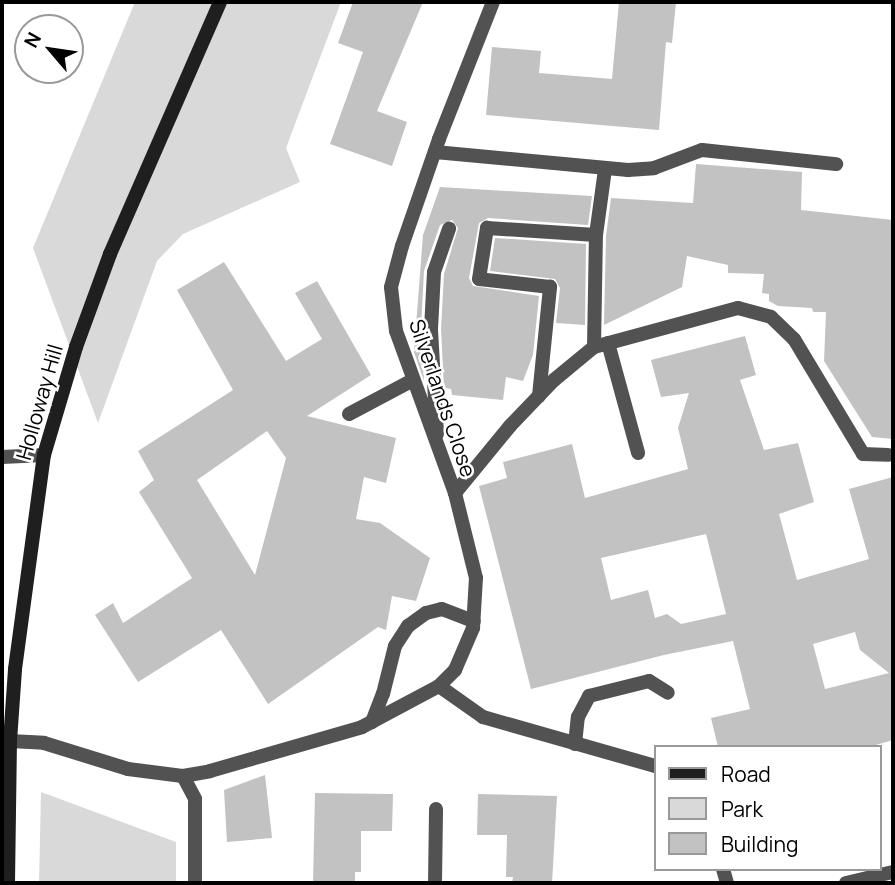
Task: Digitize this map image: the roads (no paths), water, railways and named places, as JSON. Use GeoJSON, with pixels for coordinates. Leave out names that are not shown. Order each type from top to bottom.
{"type":"FeatureCollection","features":[{"type":"Feature","properties":{"kind":"main road","name":"Holloway Hill"},"geometry":{"type":"LineString","coordinates":[[8,883],[10,741],[21,611],[44,455],[76,347],[110,254],[220,2]]}},
{"type":"Feature","properties":{"kind":"street","name":"Silverlands Close"},"geometry":{"type":"LineString","coordinates":[[439,686],[455,670],[474,621],[476,578],[455,493],[396,331],[391,287],[435,152],[493,2]]}},
{"type":"Feature","properties":{"kind":"street"},"geometry":{"type":"LineString","coordinates":[[435,152],[605,169],[654,168],[702,150],[836,164]]}},
{"type":"Feature","properties":{"kind":"street"},"geometry":{"type":"LineString","coordinates":[[605,169],[596,235],[601,345],[638,453]]}},
{"type":"Feature","properties":{"kind":"street"},"geometry":{"type":"LineString","coordinates":[[539,396],[550,287],[479,279],[487,228],[596,235]]}},
{"type":"Feature","properties":{"kind":"street"},"geometry":{"type":"LineString","coordinates":[[437,442],[431,329],[434,272],[449,229]]}},
{"type":"Feature","properties":{"kind":"street"},"geometry":{"type":"LineString","coordinates":[[455,493],[539,396],[601,345],[738,309],[771,317],[794,339],[863,454],[888,455]]}},
{"type":"Feature","properties":{"kind":"street"},"geometry":{"type":"LineString","coordinates":[[349,414],[413,380]]}},
{"type":"Feature","properties":{"kind":"street"},"geometry":{"type":"LineString","coordinates":[[2,457],[44,455]]}},
{"type":"Feature","properties":{"kind":"street"},"geometry":{"type":"LineString","coordinates":[[372,722],[387,681],[395,646],[408,626],[426,613],[442,609],[474,621]]}},
{"type":"Feature","properties":{"kind":"street"},"geometry":{"type":"LineString","coordinates":[[575,744],[578,717],[589,696],[649,681],[668,693]]}},
{"type":"Feature","properties":{"kind":"street"},"geometry":{"type":"LineString","coordinates":[[10,741],[44,743],[128,769],[183,776],[210,771],[372,722],[439,686],[483,717],[654,766]]}},
{"type":"Feature","properties":{"kind":"street"},"geometry":{"type":"LineString","coordinates":[[183,776],[195,799],[195,883]]}},
{"type":"Feature","properties":{"kind":"street"},"geometry":{"type":"LineString","coordinates":[[435,883],[436,809]]}},
{"type":"Feature","properties":{"kind":"street"},"geometry":{"type":"LineString","coordinates":[[846,883],[893,872]]}}]}
